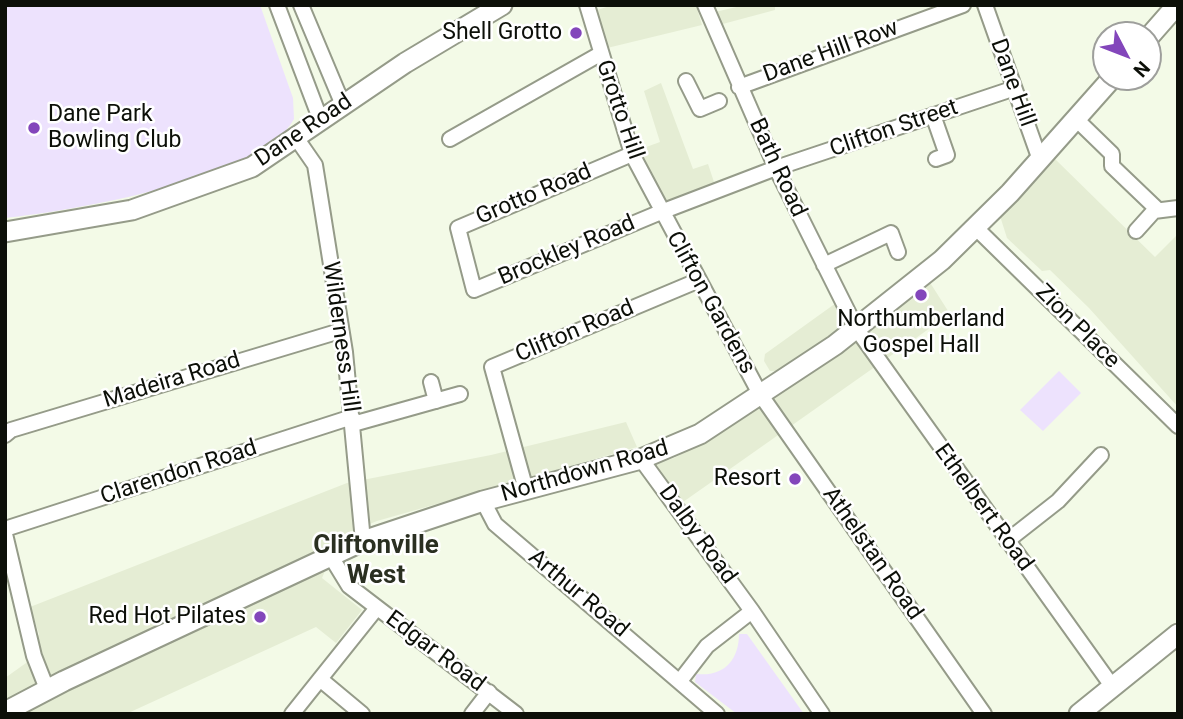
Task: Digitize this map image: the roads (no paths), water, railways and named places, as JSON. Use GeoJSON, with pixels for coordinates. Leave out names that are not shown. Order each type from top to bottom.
{"type":"FeatureCollection","features":[{"type":"Feature","properties":{"kind":"main road","name":"Dane Road"},"geometry":{"type":"LineString","coordinates":[[5,232],[132,210],[178,196],[252,167],[297,139],[343,105],[502,5]]}},
{"type":"Feature","properties":{"kind":"main road"},"geometry":{"type":"LineString","coordinates":[[1162,24],[1176,9]]}},
{"type":"Feature","properties":{"kind":"main road","name":"Northdown Road"},"geometry":{"type":"LineString","coordinates":[[5,712],[29,708],[47,690],[363,541],[484,501],[641,459],[700,434],[856,328],[942,260],[976,228],[1101,91]]}},
{"type":"Feature","properties":{"kind":"main road"},"geometry":{"type":"LineString","coordinates":[[1079,714],[1178,634]]}},
{"type":"Feature","properties":{"kind":"street"},"geometry":{"type":"LineString","coordinates":[[277,5],[321,121]]}},
{"type":"Feature","properties":{"kind":"street"},"geometry":{"type":"LineString","coordinates":[[302,5],[343,105]]}},
{"type":"Feature","properties":{"kind":"street","name":"Grotto Hill"},"geometry":{"type":"LineString","coordinates":[[587,5],[632,155],[661,212]]}},
{"type":"Feature","properties":{"kind":"street","name":"Bath Road"},"geometry":{"type":"LineString","coordinates":[[705,5],[732,94],[776,168],[856,328]]}},
{"type":"Feature","properties":{"kind":"street","name":"Dane Hill Row"},"geometry":{"type":"LineString","coordinates":[[732,94],[963,5]]}},
{"type":"Feature","properties":{"kind":"street","name":"Dane Hill"},"geometry":{"type":"LineString","coordinates":[[985,5],[1012,89],[1040,160]]}},
{"type":"Feature","properties":{"kind":"street"},"geometry":{"type":"LineString","coordinates":[[450,139],[600,54]]}},
{"type":"Feature","properties":{"kind":"street"},"geometry":{"type":"LineString","coordinates":[[686,81],[700,109],[732,94]]}},
{"type":"Feature","properties":{"kind":"street","name":"Clifton Street"},"geometry":{"type":"LineString","coordinates":[[661,212],[776,168],[851,146],[1012,89]]}},
{"type":"Feature","properties":{"kind":"street"},"geometry":{"type":"LineString","coordinates":[[933,115],[947,155],[936,159]]}},
{"type":"Feature","properties":{"kind":"street"},"geometry":{"type":"LineString","coordinates":[[1076,119],[1112,154],[1112,166],[1158,210]]}},
{"type":"Feature","properties":{"kind":"street","name":"Wilderness Hill"},"geometry":{"type":"LineString","coordinates":[[297,139],[314,165],[353,421],[363,541]]}},
{"type":"Feature","properties":{"kind":"street","name":"Grotto Road"},"geometry":{"type":"LineString","coordinates":[[474,290],[458,228],[632,155]]}},
{"type":"Feature","properties":{"kind":"street"},"geometry":{"type":"LineString","coordinates":[[1136,231],[1154,211],[1178,208]]}},
{"type":"Feature","properties":{"kind":"street","name":"Clifton Gardens"},"geometry":{"type":"LineString","coordinates":[[661,212],[760,394]]}},
{"type":"Feature","properties":{"kind":"street","name":"Brockley Road"},"geometry":{"type":"LineString","coordinates":[[474,290],[661,212]]}},
{"type":"Feature","properties":{"kind":"street","name":"Zion Place"},"geometry":{"type":"LineString","coordinates":[[976,228],[1178,426]]}},
{"type":"Feature","properties":{"kind":"street"},"geometry":{"type":"LineString","coordinates":[[824,265],[891,233],[898,253]]}},
{"type":"Feature","properties":{"kind":"street","name":"Clifton Road"},"geometry":{"type":"LineString","coordinates":[[526,490],[492,367],[697,281]]}},
{"type":"Feature","properties":{"kind":"street","name":"Ethelbert Road"},"geometry":{"type":"LineString","coordinates":[[856,328],[1112,686]]}},
{"type":"Feature","properties":{"kind":"street","name":"Madeira Road"},"geometry":{"type":"LineString","coordinates":[[5,435],[24,426],[340,331]]}},
{"type":"Feature","properties":{"kind":"street"},"geometry":{"type":"LineString","coordinates":[[431,382],[436,401]]}},
{"type":"Feature","properties":{"kind":"street","name":"Clarendon Road"},"geometry":{"type":"LineString","coordinates":[[47,690],[34,656],[5,532],[353,421],[460,394]]}},
{"type":"Feature","properties":{"kind":"street","name":"Athelstan Road"},"geometry":{"type":"LineString","coordinates":[[760,394],[984,714]]}},
{"type":"Feature","properties":{"kind":"street"},"geometry":{"type":"LineString","coordinates":[[1007,541],[1058,500],[1101,455]]}},
{"type":"Feature","properties":{"kind":"street","name":"Dalby Road"},"geometry":{"type":"LineString","coordinates":[[641,459],[752,611],[822,714]]}},
{"type":"Feature","properties":{"kind":"street","name":"Arthur Road"},"geometry":{"type":"LineString","coordinates":[[484,501],[495,524],[717,714]]}},
{"type":"Feature","properties":{"kind":"street","name":"Edgar Road"},"geometry":{"type":"LineString","coordinates":[[330,555],[349,586],[516,714]]}},
{"type":"Feature","properties":{"kind":"street"},"geometry":{"type":"LineString","coordinates":[[292,714],[376,609]]}},
{"type":"Feature","properties":{"kind":"street"},"geometry":{"type":"LineString","coordinates":[[680,681],[708,644],[752,611]]}},
{"type":"Feature","properties":{"kind":"street"},"geometry":{"type":"LineString","coordinates":[[320,679],[367,711]]}},
{"type":"Feature","properties":{"kind":"street"},"geometry":{"type":"LineString","coordinates":[[472,714],[489,692]]}},
{"type":"Feature","properties":{"kind":"place","name":"Shell Grotto"},"geometry":{"type":"Point","coordinates":[576,33]}},
{"type":"Feature","properties":{"kind":"place","name":"Dane Park Bowling Club"},"geometry":{"type":"Point","coordinates":[34,128]}},
{"type":"Feature","properties":{"kind":"place","name":"Northumberland Gospel Hall"},"geometry":{"type":"Point","coordinates":[921,295]}},
{"type":"Feature","properties":{"kind":"place","name":"Resort"},"geometry":{"type":"Point","coordinates":[795,479]}},
{"type":"Feature","properties":{"kind":"place","name":"Red Hot Pilates"},"geometry":{"type":"Point","coordinates":[260,617]}},
{"type":"Feature","properties":{"kind":"district","name":"Cliftonville West"},"geometry":{"type":"Point","coordinates":[376,561]}}]}
